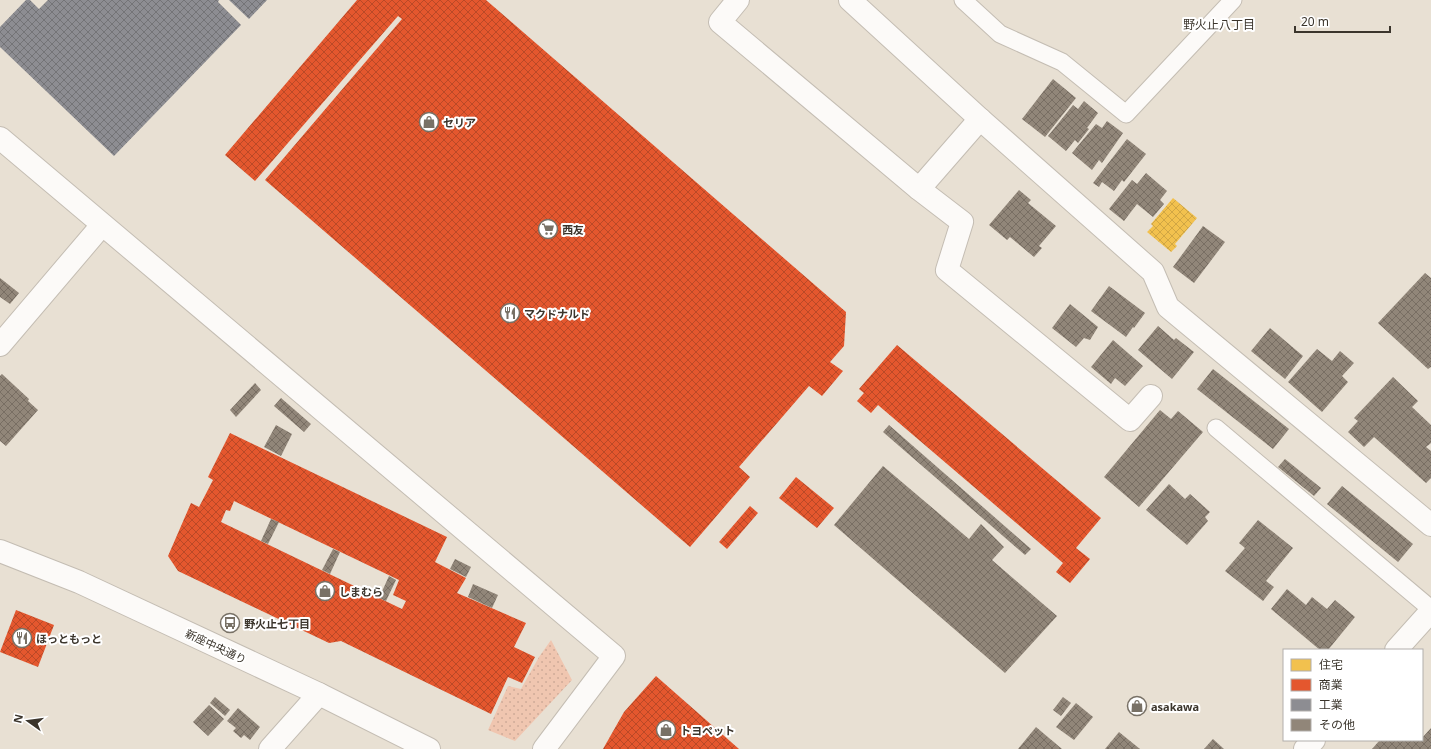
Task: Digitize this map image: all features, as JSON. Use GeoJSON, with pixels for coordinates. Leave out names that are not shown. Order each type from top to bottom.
{"type":"FeatureCollection","features":[{"type":"Feature","properties":{"kind":"street"},"geometry":{"type":"LineString","coordinates":[[738,0],[720,22],[919,189],[962,222],[946,270],[1130,420],[1151,396]]}},
{"type":"Feature","properties":{"kind":"street"},"geometry":{"type":"LineString","coordinates":[[850,0],[980,119],[1153,272],[1168,307],[1431,525]]}},
{"type":"Feature","properties":{"kind":"street"},"geometry":{"type":"LineString","coordinates":[[919,189],[980,119]]}},
{"type":"Feature","properties":{"kind":"street"},"geometry":{"type":"LineString","coordinates":[[0,138],[614,656],[544,749]]}},
{"type":"Feature","properties":{"kind":"street"},"geometry":{"type":"LineString","coordinates":[[0,345],[102,225]]}},
{"type":"Feature","properties":{"kind":"street","name":"新座中央通り"},"geometry":{"type":"LineString","coordinates":[[0,551],[80,582],[319,694],[429,749]]}},
{"type":"Feature","properties":{"kind":"street"},"geometry":{"type":"LineString","coordinates":[[1397,649],[1431,610]]}},
{"type":"Feature","properties":{"kind":"street"},"geometry":{"type":"LineString","coordinates":[[270,749],[319,694]]}},
{"type":"Feature","properties":{"kind":"street"},"geometry":{"type":"LineString","coordinates":[[1305,749],[1313,741]]}},
{"type":"Feature","properties":{"kind":"lane"},"geometry":{"type":"LineString","coordinates":[[963,0],[1000,34],[1062,62],[1126,114],[1233,0]]}},
{"type":"Feature","properties":{"kind":"lane"},"geometry":{"type":"LineString","coordinates":[[1216,428],[1431,610]]}},
{"type":"Feature","properties":{"kind":"shaded area"},"geometry":{"type":"Polygon","coordinates":[[[551,640],[572,680],[515,741],[488,730],[508,686],[521,689],[539,657],[551,640]]]}},
{"type":"Feature","properties":{"kind":"building: 住宅"},"geometry":{"type":"Polygon","coordinates":[[[1173,198],[1197,218],[1175,244],[1177,246],[1171,252],[1147,232],[1153,226],[1151,224],[1173,198]]]}},
{"type":"Feature","properties":{"kind":"building: 商業"},"geometry":{"type":"Polygon","coordinates":[[[357,0],[486,0],[846,312],[844,346],[830,362],[843,371],[822,396],[809,386],[739,467],[750,477],[690,547],[265,180],[402,19],[398,16],[255,181],[225,155],[357,0]]]}},
{"type":"Feature","properties":{"kind":"building: 商業"},"geometry":{"type":"Polygon","coordinates":[[[897,345],[1101,518],[1076,548],[1090,559],[1070,583],[1056,572],[1063,563],[878,405],[871,413],[857,401],[864,393],[859,389],[897,345]]]}},
{"type":"Feature","properties":{"kind":"building: 商業"},"geometry":{"type":"Polygon","coordinates":[[[230,433],[447,537],[435,562],[466,578],[457,593],[526,623],[514,647],[535,657],[522,683],[508,677],[491,714],[341,641],[329,643],[178,571],[168,556],[191,503],[199,507],[213,480],[208,477],[230,433]],[[234,501],[230,511],[226,510],[221,522],[402,609],[406,601],[393,595],[399,580],[234,501]]]}},
{"type":"Feature","properties":{"kind":"building: 商業"},"geometry":{"type":"Polygon","coordinates":[[[796,477],[834,508],[817,528],[779,498],[796,477]]]}},
{"type":"Feature","properties":{"kind":"building: 商業"},"geometry":{"type":"Polygon","coordinates":[[[750,506],[758,513],[727,549],[719,542],[750,506]]]}},
{"type":"Feature","properties":{"kind":"building: 商業"},"geometry":{"type":"Polygon","coordinates":[[[16,610],[54,625],[38,667],[0,652],[16,610]]]}},
{"type":"Feature","properties":{"kind":"building: 商業","name":"トヨペット"},"geometry":{"type":"Polygon","coordinates":[[[656,676],[739,749],[603,749],[624,712],[656,676]]]}},
{"type":"Feature","properties":{"kind":"building: 工業"},"geometry":{"type":"Polygon","coordinates":[[[26,0],[30,0],[39,9],[48,0],[219,0],[218,2],[241,25],[114,156],[0,47],[0,27],[26,0]]]}},
{"type":"Feature","properties":{"kind":"building: 工業"},"geometry":{"type":"Polygon","coordinates":[[[229,0],[267,0],[249,19],[229,0]]]}},
{"type":"Feature","properties":{"kind":"building: その他"},"geometry":{"type":"Polygon","coordinates":[[[1053,79],[1076,98],[1045,137],[1022,119],[1053,79]]]}},
{"type":"Feature","properties":{"kind":"building: その他"},"geometry":{"type":"Polygon","coordinates":[[[1084,101],[1098,113],[1087,128],[1089,129],[1078,143],[1075,140],[1066,151],[1048,136],[1073,105],[1078,109],[1084,101]]]}},
{"type":"Feature","properties":{"kind":"building: その他"},"geometry":{"type":"Polygon","coordinates":[[[1107,121],[1123,133],[1102,163],[1099,160],[1092,170],[1072,153],[1096,124],[1102,128],[1107,121]]]}},
{"type":"Feature","properties":{"kind":"building: その他"},"geometry":{"type":"Polygon","coordinates":[[[1127,139],[1146,154],[1124,182],[1122,180],[1114,191],[1102,182],[1099,187],[1093,183],[1127,139]]]}},
{"type":"Feature","properties":{"kind":"building: その他"},"geometry":{"type":"Polygon","coordinates":[[[1146,173],[1167,191],[1160,200],[1164,204],[1153,217],[1137,204],[1124,221],[1109,209],[1132,180],[1137,184],[1146,173]]]}},
{"type":"Feature","properties":{"kind":"building: その他"},"geometry":{"type":"Polygon","coordinates":[[[1019,190],[1031,200],[1028,203],[1056,226],[1039,246],[1042,248],[1034,257],[1010,237],[1007,240],[989,225],[1019,190]]]}},
{"type":"Feature","properties":{"kind":"building: その他"},"geometry":{"type":"Polygon","coordinates":[[[1203,226],[1225,242],[1194,283],[1173,267],[1203,226]]]}},
{"type":"Feature","properties":{"kind":"building: その他"},"geometry":{"type":"Polygon","coordinates":[[[1425,273],[1431,278],[1431,367],[1428,369],[1378,323],[1425,273]]]}},
{"type":"Feature","properties":{"kind":"building: その他"},"geometry":{"type":"Polygon","coordinates":[[[0,278],[19,293],[10,304],[0,297],[0,278]]]}},
{"type":"Feature","properties":{"kind":"building: その他"},"geometry":{"type":"Polygon","coordinates":[[[1109,286],[1145,313],[1126,337],[1091,311],[1109,286]]]}},
{"type":"Feature","properties":{"kind":"building: その他"},"geometry":{"type":"Polygon","coordinates":[[[1070,304],[1098,327],[1090,340],[1084,338],[1076,347],[1052,328],[1070,304]]]}},
{"type":"Feature","properties":{"kind":"building: その他"},"geometry":{"type":"Polygon","coordinates":[[[1158,326],[1174,340],[1176,338],[1194,352],[1172,379],[1138,350],[1158,326]]]}},
{"type":"Feature","properties":{"kind":"building: その他"},"geometry":{"type":"Polygon","coordinates":[[[1270,328],[1303,356],[1285,379],[1251,351],[1270,328]]]}},
{"type":"Feature","properties":{"kind":"building: その他"},"geometry":{"type":"Polygon","coordinates":[[[1113,340],[1143,366],[1125,386],[1115,378],[1111,384],[1091,367],[1113,340]]]}},
{"type":"Feature","properties":{"kind":"building: その他"},"geometry":{"type":"Polygon","coordinates":[[[1317,349],[1332,361],[1340,351],[1354,363],[1342,376],[1348,382],[1322,412],[1288,382],[1317,349]]]}},
{"type":"Feature","properties":{"kind":"building: その他"},"geometry":{"type":"Polygon","coordinates":[[[1213,369],[1289,429],[1273,449],[1197,389],[1213,369]]]}},
{"type":"Feature","properties":{"kind":"building: その他"},"geometry":{"type":"Polygon","coordinates":[[[2,374],[29,399],[28,401],[38,410],[6,446],[0,441],[0,376],[2,374]]]}},
{"type":"Feature","properties":{"kind":"building: その他"},"geometry":{"type":"Polygon","coordinates":[[[1393,377],[1418,401],[1412,407],[1431,425],[1431,443],[1426,447],[1431,451],[1431,478],[1426,483],[1374,437],[1364,447],[1348,432],[1358,421],[1354,418],[1393,377]]]}},
{"type":"Feature","properties":{"kind":"building: その他"},"geometry":{"type":"Polygon","coordinates":[[[255,383],[261,390],[236,417],[230,410],[255,383]]]}},
{"type":"Feature","properties":{"kind":"building: その他"},"geometry":{"type":"Polygon","coordinates":[[[281,398],[311,424],[304,432],[274,406],[281,398]]]}},
{"type":"Feature","properties":{"kind":"building: その他"},"geometry":{"type":"Polygon","coordinates":[[[1160,410],[1171,419],[1178,411],[1203,432],[1139,507],[1104,477],[1160,410]]]}},
{"type":"Feature","properties":{"kind":"building: その他"},"geometry":{"type":"Polygon","coordinates":[[[276,425],[292,434],[281,456],[264,447],[276,425]]]}},
{"type":"Feature","properties":{"kind":"building: その他"},"geometry":{"type":"Polygon","coordinates":[[[889,425],[1031,549],[1025,555],[883,432],[889,425]]]}},
{"type":"Feature","properties":{"kind":"building: その他"},"geometry":{"type":"Polygon","coordinates":[[[1285,459],[1321,488],[1314,496],[1278,467],[1285,459]]]}},
{"type":"Feature","properties":{"kind":"building: その他"},"geometry":{"type":"Polygon","coordinates":[[[883,466],[969,539],[981,524],[1004,547],[992,560],[1057,616],[1005,673],[834,525],[883,466]]]}},
{"type":"Feature","properties":{"kind":"building: その他"},"geometry":{"type":"Polygon","coordinates":[[[1169,484],[1185,499],[1190,494],[1210,512],[1205,517],[1208,521],[1187,545],[1146,510],[1169,484]]]}},
{"type":"Feature","properties":{"kind":"building: その他"},"geometry":{"type":"Polygon","coordinates":[[[1342,486],[1413,544],[1398,562],[1327,504],[1342,486]]]}},
{"type":"Feature","properties":{"kind":"building: その他"},"geometry":{"type":"Polygon","coordinates":[[[271,519],[279,522],[268,544],[261,541],[271,519]]]}},
{"type":"Feature","properties":{"kind":"building: その他"},"geometry":{"type":"Polygon","coordinates":[[[1258,520],[1293,548],[1266,581],[1274,587],[1263,601],[1225,571],[1245,548],[1239,543],[1258,520]]]}},
{"type":"Feature","properties":{"kind":"building: その他"},"geometry":{"type":"Polygon","coordinates":[[[333,549],[340,552],[330,574],[322,570],[333,549]]]}},
{"type":"Feature","properties":{"kind":"building: その他"},"geometry":{"type":"Polygon","coordinates":[[[455,559],[471,567],[466,577],[450,569],[455,559]]]}},
{"type":"Feature","properties":{"kind":"building: その他"},"geometry":{"type":"Polygon","coordinates":[[[389,576],[396,580],[386,601],[379,598],[389,576]]]}},
{"type":"Feature","properties":{"kind":"building: その他"},"geometry":{"type":"Polygon","coordinates":[[[473,584],[498,595],[492,608],[468,597],[473,584]]]}},
{"type":"Feature","properties":{"kind":"building: その他"},"geometry":{"type":"Polygon","coordinates":[[[1287,589],[1306,605],[1312,597],[1327,609],[1335,600],[1355,617],[1329,649],[1319,649],[1271,609],[1287,589]]]}},
{"type":"Feature","properties":{"kind":"building: その他"},"geometry":{"type":"Polygon","coordinates":[[[215,697],[230,710],[225,716],[210,703],[215,697]]]}},
{"type":"Feature","properties":{"kind":"building: その他"},"geometry":{"type":"Polygon","coordinates":[[[1063,697],[1071,703],[1061,716],[1053,710],[1063,697]]]}},
{"type":"Feature","properties":{"kind":"building: その他"},"geometry":{"type":"Polygon","coordinates":[[[1076,703],[1093,717],[1074,740],[1056,727],[1076,703]]]}},
{"type":"Feature","properties":{"kind":"building: その他"},"geometry":{"type":"Polygon","coordinates":[[[209,705],[224,719],[208,736],[193,722],[209,705]]]}},
{"type":"Feature","properties":{"kind":"building: その他"},"geometry":{"type":"Polygon","coordinates":[[[238,708],[260,727],[250,740],[244,735],[241,738],[233,731],[236,728],[227,721],[238,708]]]}},
{"type":"Feature","properties":{"kind":"building: その他"},"geometry":{"type":"Polygon","coordinates":[[[1036,727],[1062,749],[1018,749],[1036,727]]]}},
{"type":"Feature","properties":{"kind":"building: その他"},"geometry":{"type":"Polygon","coordinates":[[[1431,728],[1431,749],[1372,749],[1379,741],[1423,741],[1423,737],[1431,728]]]}},
{"type":"Feature","properties":{"kind":"building: その他"},"geometry":{"type":"Polygon","coordinates":[[[1119,732],[1140,749],[1105,749],[1119,732]]]}},
{"type":"Feature","properties":{"kind":"building: その他"},"geometry":{"type":"Polygon","coordinates":[[[1213,739],[1224,749],[1204,749],[1213,739]]]}},
{"type":"Feature","properties":{"kind":"place","name":"セリア"},"geometry":{"type":"Point","coordinates":[429,122]}},
{"type":"Feature","properties":{"kind":"place","name":"西友"},"geometry":{"type":"Point","coordinates":[548,229]}},
{"type":"Feature","properties":{"kind":"place","name":"マクドナルド"},"geometry":{"type":"Point","coordinates":[510,313]}},
{"type":"Feature","properties":{"kind":"place","name":"しまむら"},"geometry":{"type":"Point","coordinates":[325,591]}},
{"type":"Feature","properties":{"kind":"place","name":"野火止七丁目"},"geometry":{"type":"Point","coordinates":[230,623]}},
{"type":"Feature","properties":{"kind":"place","name":"ほっともっと"},"geometry":{"type":"Point","coordinates":[22,638]}},
{"type":"Feature","properties":{"kind":"place","name":"asakawa"},"geometry":{"type":"Point","coordinates":[1137,706]}},
{"type":"Feature","properties":{"kind":"place","name":"トヨペット"},"geometry":{"type":"Point","coordinates":[666,730]}},
{"type":"Feature","properties":{"kind":"district","name":"野火止八丁目"},"geometry":{"type":"Point","coordinates":[1219,24]}}]}
